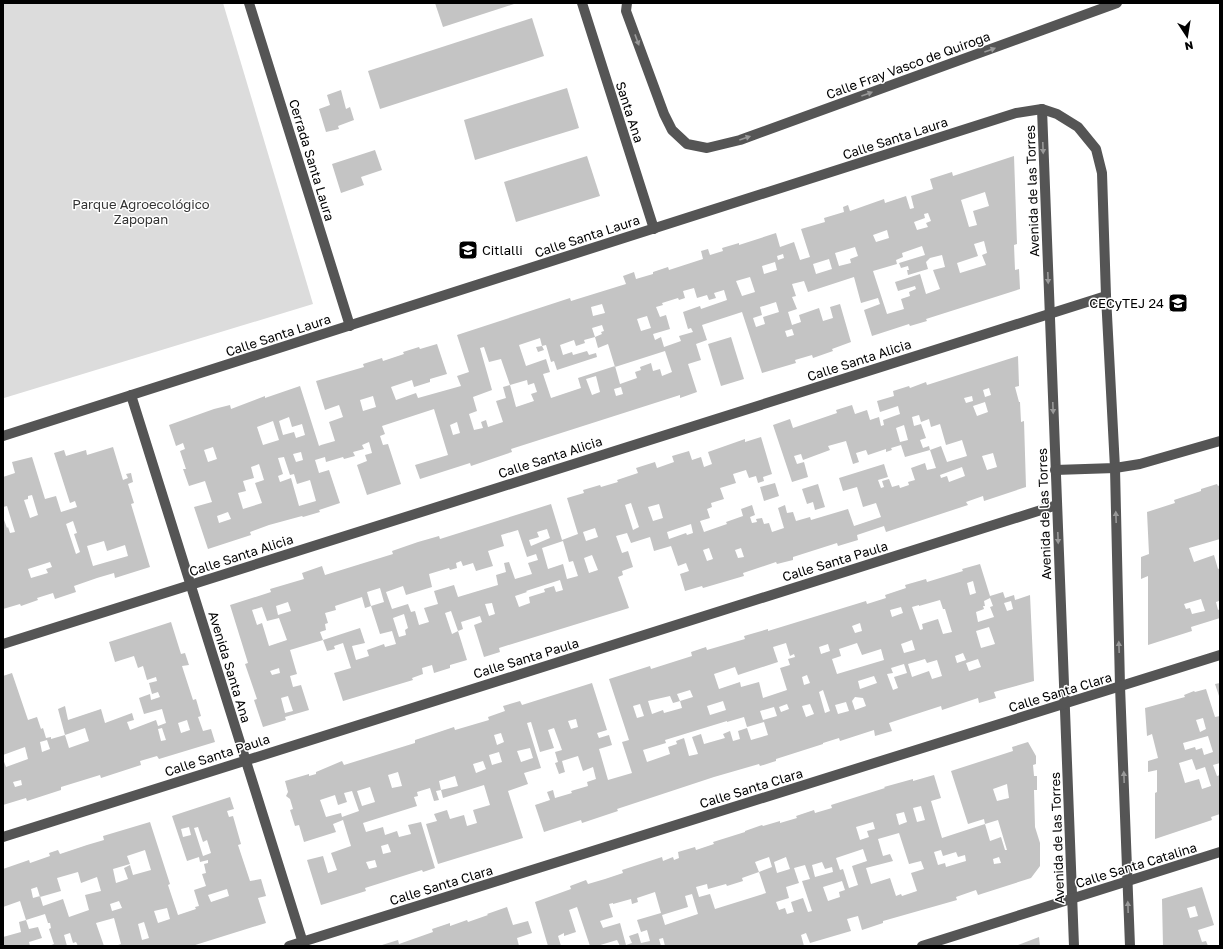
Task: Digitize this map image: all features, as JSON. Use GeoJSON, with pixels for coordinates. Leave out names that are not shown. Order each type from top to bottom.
{"type":"FeatureCollection","features":[{"type":"Feature","properties":{"kind":"street","name":"Cerrada Santa Laura"},"geometry":{"type":"LineString","coordinates":[[249,3],[350,326]]}},
{"type":"Feature","properties":{"kind":"street","name":"Santa Ana"},"geometry":{"type":"LineString","coordinates":[[582,3],[654,228]]}},
{"type":"Feature","properties":{"kind":"street","name":"Calle Fray Vasco de Quiroga"},"geometry":{"type":"LineString","coordinates":[[627,3],[626,11],[631,26],[664,114],[672,130],[687,144],[708,148],[740,140],[1117,3]]}},
{"type":"Feature","properties":{"kind":"street","name":"Calle Santa Laura"},"geometry":{"type":"LineString","coordinates":[[3,436],[1016,113],[1042,109]]}},
{"type":"Feature","properties":{"kind":"street","name":"Avenida de las Torres"},"geometry":{"type":"LineString","coordinates":[[1074,946],[1042,109],[1057,114],[1078,127],[1096,149],[1102,173],[1114,468],[1120,686],[1130,946]]}},
{"type":"Feature","properties":{"kind":"street","name":"Calle Santa Alicia"},"geometry":{"type":"LineString","coordinates":[[3,644],[1106,296]]}},
{"type":"Feature","properties":{"kind":"street","name":"Avenida Santa Ana"},"geometry":{"type":"LineString","coordinates":[[131,395],[303,944]]}},
{"type":"Feature","properties":{"kind":"street"},"geometry":{"type":"LineString","coordinates":[[1055,470],[1114,468],[1140,464],[1220,441]]}},
{"type":"Feature","properties":{"kind":"street","name":"Calle Santa Paula"},"geometry":{"type":"LineString","coordinates":[[3,837],[1057,505]]}},
{"type":"Feature","properties":{"kind":"street","name":"Calle Santa Clara"},"geometry":{"type":"LineString","coordinates":[[289,946],[303,944],[1220,655]]}},
{"type":"Feature","properties":{"kind":"street","name":"Calle Santa Catalina"},"geometry":{"type":"LineString","coordinates":[[922,946],[1220,852]]}},
{"type":"Feature","properties":{"kind":"green space","name":"Parque Agroecológico Zapopan"},"geometry":{"type":"Polygon","coordinates":[[[3,3],[223,3],[313,304],[4,398],[3,3]]]}},
{"type":"Feature","properties":{"kind":"building"},"geometry":{"type":"Polygon","coordinates":[[[435,3],[517,3],[443,27],[435,3]]]}},
{"type":"Feature","properties":{"kind":"building"},"geometry":{"type":"Polygon","coordinates":[[[532,18],[544,56],[380,109],[368,71],[532,18]]]}},
{"type":"Feature","properties":{"kind":"building"},"geometry":{"type":"Polygon","coordinates":[[[567,88],[579,128],[475,160],[464,120],[567,88]]]}},
{"type":"Feature","properties":{"kind":"building"},"geometry":{"type":"Polygon","coordinates":[[[341,90],[346,109],[350,107],[354,120],[338,126],[339,129],[326,132],[319,109],[330,105],[327,95],[341,90]]]}},
{"type":"Feature","properties":{"kind":"building"},"geometry":{"type":"Polygon","coordinates":[[[375,150],[382,170],[361,177],[364,185],[341,193],[332,164],[375,150]]]}},
{"type":"Feature","properties":{"kind":"building"},"geometry":{"type":"Polygon","coordinates":[[[587,156],[600,196],[516,222],[504,182],[587,156]]]}},
{"type":"Feature","properties":{"kind":"building"},"geometry":{"type":"Polygon","coordinates":[[[1014,156],[1017,244],[1014,245],[1015,270],[1019,269],[1020,289],[926,319],[927,321],[910,326],[909,324],[872,336],[864,310],[880,304],[878,298],[861,303],[854,277],[808,292],[804,281],[792,284],[796,296],[792,297],[797,309],[788,312],[792,325],[801,322],[799,315],[819,308],[823,321],[833,318],[830,307],[840,304],[851,342],[832,349],[833,351],[813,358],[812,355],[795,360],[796,363],[762,373],[742,312],[702,325],[707,340],[696,344],[701,360],[688,364],[697,392],[680,398],[680,395],[511,449],[512,452],[471,466],[470,463],[420,479],[415,465],[448,455],[434,409],[382,426],[385,434],[380,436],[383,445],[388,444],[401,484],[367,495],[357,465],[367,461],[365,455],[372,453],[369,442],[362,445],[364,449],[353,452],[355,456],[344,459],[343,457],[326,462],[325,457],[315,460],[319,473],[329,470],[340,503],[319,510],[320,512],[269,525],[250,532],[251,535],[208,549],[194,507],[212,502],[205,481],[189,486],[183,469],[186,469],[180,451],[185,449],[183,443],[176,446],[169,425],[214,409],[230,405],[231,409],[265,396],[265,398],[300,386],[319,446],[335,441],[329,422],[343,417],[339,405],[325,410],[316,381],[364,367],[363,364],[382,358],[383,361],[404,354],[403,352],[419,347],[420,349],[437,344],[447,374],[430,379],[430,382],[414,387],[412,380],[391,387],[396,400],[416,393],[418,398],[461,386],[457,376],[469,372],[457,335],[570,298],[571,301],[626,284],[623,276],[634,272],[636,279],[653,274],[653,272],[668,267],[669,270],[703,259],[701,251],[708,249],[710,255],[723,251],[722,248],[739,243],[739,245],[776,233],[780,247],[794,242],[800,260],[810,257],[801,229],[825,222],[824,218],[844,212],[843,207],[848,205],[850,211],[884,199],[885,203],[906,196],[910,209],[914,208],[911,196],[933,189],[930,179],[952,172],[953,176],[1014,156]],[[985,192],[961,200],[969,227],[977,225],[973,211],[989,206],[985,192]],[[928,213],[924,214],[925,218],[914,222],[917,230],[928,227],[926,223],[931,221],[928,213]],[[887,230],[873,235],[876,242],[889,238],[887,230]],[[984,241],[974,244],[978,256],[957,263],[960,273],[986,265],[982,255],[987,253],[984,241]],[[922,246],[902,253],[903,257],[896,260],[897,264],[873,271],[887,314],[904,309],[901,299],[910,296],[909,292],[916,289],[915,286],[898,291],[895,282],[920,274],[926,294],[940,289],[933,270],[945,267],[942,255],[930,258],[926,262],[928,269],[908,275],[908,266],[901,268],[899,263],[925,255],[922,246]],[[855,247],[835,253],[839,266],[851,263],[850,259],[858,256],[855,247]],[[783,254],[777,256],[778,260],[784,258],[783,254]],[[829,259],[813,264],[816,274],[832,269],[829,259]],[[775,262],[762,266],[764,274],[777,270],[775,262]],[[750,277],[736,281],[742,296],[755,292],[750,277]],[[694,288],[683,291],[685,298],[679,300],[678,298],[662,303],[663,305],[656,307],[660,317],[666,315],[670,329],[653,334],[655,340],[661,337],[664,347],[681,341],[679,336],[693,332],[691,328],[688,329],[683,312],[700,306],[701,309],[727,300],[724,290],[714,293],[716,298],[709,300],[707,295],[697,298],[694,288]],[[776,302],[760,307],[762,315],[753,318],[756,327],[765,324],[763,317],[779,312],[776,302]],[[602,304],[591,307],[593,316],[605,313],[602,304]],[[647,316],[637,319],[641,331],[651,328],[647,316]],[[602,325],[592,328],[595,337],[602,334],[601,332],[604,331],[602,325]],[[792,329],[785,331],[787,337],[794,335],[792,329]],[[595,337],[584,340],[585,343],[576,346],[574,340],[560,345],[563,355],[572,352],[573,355],[587,351],[589,355],[596,353],[597,357],[557,370],[554,361],[551,362],[546,345],[542,346],[540,338],[519,345],[526,366],[546,359],[550,372],[543,374],[551,398],[581,388],[578,378],[615,366],[608,344],[598,348],[595,337]],[[484,347],[480,348],[492,390],[473,397],[477,411],[469,414],[474,430],[483,428],[481,422],[486,420],[488,427],[503,422],[496,401],[506,398],[503,387],[510,385],[501,359],[489,362],[484,347]],[[665,351],[615,367],[620,384],[637,378],[635,372],[641,370],[640,367],[651,363],[653,371],[660,369],[662,376],[672,372],[665,351]],[[596,376],[586,379],[592,395],[600,392],[596,376]],[[527,380],[510,385],[516,407],[534,401],[531,394],[537,392],[534,383],[528,385],[527,380]],[[621,387],[614,389],[616,396],[623,394],[621,387]],[[373,396],[360,400],[363,411],[376,407],[373,396]],[[289,417],[279,421],[283,435],[294,432],[296,438],[305,435],[302,424],[292,427],[289,417]],[[273,421],[257,427],[263,445],[279,440],[273,421]],[[457,422],[450,425],[453,435],[460,433],[457,422]],[[213,447],[204,450],[208,462],[217,459],[213,447]],[[301,452],[293,454],[296,462],[303,460],[301,452]],[[284,457],[278,458],[283,474],[278,476],[280,482],[291,478],[299,506],[316,501],[310,480],[297,484],[294,474],[290,475],[284,457]],[[259,464],[251,467],[254,478],[243,481],[246,491],[238,493],[243,509],[262,503],[255,483],[264,480],[259,464]],[[228,512],[217,516],[219,523],[231,519],[228,512]]]}},
{"type":"Feature","properties":{"kind":"building"},"geometry":{"type":"Polygon","coordinates":[[[731,337],[744,379],[721,386],[708,344],[731,337]]]}},
{"type":"Feature","properties":{"kind":"building"},"geometry":{"type":"Polygon","coordinates":[[[542,346],[544,350],[538,352],[536,347],[542,346]]]}},
{"type":"Feature","properties":{"kind":"building"},"geometry":{"type":"Polygon","coordinates":[[[1018,356],[1019,386],[1015,387],[1020,402],[1021,422],[1024,421],[1026,487],[984,501],[983,496],[966,502],[968,505],[886,532],[884,526],[857,535],[858,540],[838,546],[837,543],[793,557],[793,560],[777,564],[776,562],[743,573],[744,576],[703,588],[702,586],[685,591],[680,574],[689,571],[686,563],[678,566],[671,546],[654,551],[650,537],[631,543],[627,533],[616,536],[622,553],[628,551],[633,567],[622,571],[623,575],[618,577],[629,608],[499,648],[500,652],[484,657],[474,625],[482,622],[480,616],[461,622],[463,629],[458,631],[467,660],[450,665],[450,668],[434,673],[432,665],[422,668],[423,674],[412,678],[413,680],[343,701],[334,673],[351,668],[343,643],[334,646],[335,649],[327,651],[323,640],[290,650],[297,674],[290,676],[293,687],[301,685],[309,710],[285,717],[286,720],[263,727],[254,700],[257,699],[245,664],[248,663],[230,605],[271,592],[270,589],[304,579],[302,573],[322,566],[325,575],[393,554],[392,551],[418,542],[439,536],[440,539],[551,504],[562,540],[578,534],[567,498],[584,493],[583,490],[618,482],[617,480],[638,473],[636,468],[655,462],[657,468],[674,462],[672,456],[689,451],[692,460],[701,457],[704,467],[712,464],[708,452],[745,439],[745,442],[761,437],[772,474],[763,477],[764,481],[758,483],[756,476],[749,478],[746,470],[733,474],[736,483],[720,488],[724,499],[711,503],[712,507],[707,509],[710,518],[700,521],[704,532],[727,524],[726,522],[743,516],[741,509],[752,505],[755,515],[750,517],[752,523],[757,522],[756,519],[762,518],[764,524],[769,523],[772,532],[784,528],[778,508],[785,505],[787,513],[793,512],[796,521],[810,517],[811,520],[848,509],[854,526],[881,517],[876,503],[863,507],[857,487],[843,491],[839,478],[884,464],[888,477],[878,480],[881,488],[884,487],[882,481],[889,479],[892,487],[899,485],[900,488],[909,485],[908,482],[915,480],[911,468],[925,463],[927,470],[936,468],[930,450],[905,457],[901,445],[891,448],[892,450],[886,452],[886,449],[868,455],[866,450],[856,453],[859,462],[853,464],[846,441],[828,446],[830,450],[803,460],[801,454],[794,456],[797,464],[804,462],[808,477],[792,482],[773,425],[790,419],[793,428],[837,413],[836,410],[852,405],[855,414],[867,410],[870,420],[879,417],[881,426],[884,425],[883,420],[900,414],[898,406],[880,412],[877,401],[894,396],[893,391],[909,386],[910,388],[926,382],[927,385],[1018,356]],[[989,388],[983,390],[985,397],[991,395],[989,388]],[[972,396],[964,398],[966,403],[973,401],[972,396]],[[985,402],[973,406],[977,416],[988,412],[985,402]],[[919,415],[912,417],[914,426],[921,424],[926,438],[920,440],[923,448],[929,446],[930,450],[941,446],[947,462],[967,456],[962,440],[946,445],[940,424],[931,427],[929,419],[921,422],[919,415]],[[904,425],[896,428],[900,442],[908,440],[904,425]],[[993,453],[982,456],[987,470],[997,467],[993,453]],[[962,467],[940,475],[941,478],[947,476],[949,482],[965,476],[962,467]],[[631,503],[625,505],[633,530],[639,527],[631,503]],[[659,504],[648,507],[653,521],[663,518],[659,504]],[[691,524],[667,532],[669,539],[686,533],[687,535],[693,533],[691,524]],[[595,528],[583,532],[586,541],[598,537],[595,528]],[[547,529],[537,532],[539,537],[529,540],[531,546],[550,538],[547,529]],[[518,530],[501,535],[504,546],[488,551],[493,566],[476,571],[473,563],[463,566],[461,561],[456,563],[457,568],[450,570],[449,568],[429,574],[432,587],[406,595],[403,586],[386,592],[392,609],[408,604],[411,612],[415,611],[419,625],[429,622],[424,608],[438,604],[434,591],[454,585],[458,597],[498,585],[496,575],[506,572],[504,563],[509,562],[515,579],[532,574],[528,563],[538,560],[536,554],[527,557],[518,530]],[[563,541],[542,548],[548,569],[563,564],[567,579],[578,576],[573,561],[569,562],[563,541]],[[709,548],[703,550],[707,561],[713,559],[709,548]],[[741,548],[735,550],[738,558],[744,557],[741,548]],[[592,555],[584,558],[589,573],[598,570],[592,555]],[[560,580],[515,596],[519,607],[530,603],[529,597],[545,592],[544,589],[554,586],[556,592],[563,590],[560,580]],[[380,588],[367,592],[371,606],[384,602],[380,588]],[[362,597],[335,606],[336,610],[325,613],[328,623],[325,624],[326,630],[320,632],[323,640],[360,628],[365,643],[352,646],[356,660],[369,656],[367,650],[384,644],[385,647],[396,644],[392,631],[380,634],[371,606],[365,608],[362,597]],[[288,602],[276,606],[278,615],[291,611],[288,602]],[[492,603],[485,604],[489,616],[495,614],[492,603]],[[262,607],[252,610],[257,625],[262,623],[269,646],[287,640],[279,618],[267,621],[262,607]],[[451,611],[445,613],[452,634],[458,631],[451,611]],[[404,614],[393,618],[399,637],[406,635],[405,630],[408,628],[404,614]],[[279,668],[270,671],[272,675],[280,673],[279,668]],[[288,696],[281,698],[285,713],[293,711],[288,696]]]}},
{"type":"Feature","properties":{"kind":"building"},"geometry":{"type":"Polygon","coordinates":[[[113,447],[123,480],[128,478],[126,474],[131,473],[133,482],[128,484],[134,503],[131,504],[150,567],[115,578],[114,573],[97,578],[74,586],[76,592],[55,599],[53,593],[37,598],[38,600],[21,606],[20,604],[3,609],[3,517],[10,533],[15,532],[7,506],[3,507],[3,477],[15,473],[12,462],[32,457],[45,499],[56,496],[61,512],[77,507],[75,501],[70,503],[54,453],[64,450],[66,456],[86,450],[87,455],[113,447]],[[32,495],[28,496],[28,499],[24,500],[30,518],[38,515],[32,495]],[[73,521],[66,524],[76,554],[80,552],[74,534],[77,533],[73,521]],[[104,541],[87,546],[93,566],[128,556],[125,545],[107,551],[104,541]],[[50,562],[28,569],[31,578],[48,573],[46,569],[52,567],[50,562]]]}},
{"type":"Feature","properties":{"kind":"building"},"geometry":{"type":"Polygon","coordinates":[[[775,483],[779,496],[764,501],[760,487],[775,483]]]}},
{"type":"Feature","properties":{"kind":"building"},"geometry":{"type":"Polygon","coordinates":[[[818,484],[825,507],[815,510],[813,502],[807,504],[802,489],[818,484]]]}},
{"type":"Feature","properties":{"kind":"building"},"geometry":{"type":"Polygon","coordinates":[[[1217,484],[1218,486],[1220,485],[1220,539],[1189,548],[1194,562],[1214,555],[1218,569],[1220,568],[1220,604],[1219,601],[1216,602],[1218,610],[1220,609],[1220,618],[1191,627],[1192,631],[1148,645],[1148,576],[1141,579],[1141,557],[1149,554],[1147,512],[1175,503],[1174,500],[1201,491],[1201,489],[1217,484]],[[1201,599],[1184,604],[1186,609],[1190,608],[1192,614],[1205,611],[1201,599]]]}},
{"type":"Feature","properties":{"kind":"building"},"geometry":{"type":"Polygon","coordinates":[[[980,564],[990,596],[1003,592],[1005,598],[1014,595],[1015,600],[1030,595],[1034,681],[994,692],[996,698],[979,703],[978,698],[942,710],[941,706],[889,723],[892,731],[875,736],[874,730],[840,741],[839,738],[776,759],[776,761],[760,766],[759,764],[714,777],[617,809],[618,811],[582,823],[581,820],[544,832],[535,805],[550,800],[547,792],[553,790],[555,798],[588,786],[587,782],[596,779],[593,767],[583,771],[578,756],[562,761],[565,772],[559,774],[555,763],[558,762],[555,752],[562,750],[554,728],[548,730],[554,748],[540,752],[531,722],[527,723],[541,768],[524,773],[528,784],[508,791],[523,838],[438,864],[426,824],[437,821],[434,814],[447,810],[450,819],[464,815],[467,826],[477,823],[473,810],[490,805],[484,785],[443,798],[441,790],[436,791],[439,800],[434,801],[430,788],[417,792],[418,796],[414,797],[417,806],[363,823],[366,832],[383,827],[385,835],[397,831],[399,837],[411,834],[408,825],[421,822],[435,868],[423,872],[422,870],[365,888],[366,891],[321,905],[307,860],[323,856],[328,873],[337,870],[331,853],[351,846],[343,820],[333,824],[336,832],[304,842],[299,825],[295,826],[290,810],[293,809],[290,799],[286,796],[288,792],[285,781],[309,774],[309,776],[316,774],[316,772],[342,761],[344,765],[415,743],[415,740],[454,727],[455,730],[489,720],[488,717],[505,711],[503,706],[520,701],[522,705],[592,683],[607,730],[597,733],[599,738],[609,735],[612,745],[599,749],[608,780],[632,773],[622,742],[629,740],[609,679],[650,666],[651,669],[692,656],[691,652],[706,647],[707,650],[745,639],[744,636],[768,629],[768,631],[866,601],[867,604],[886,598],[885,595],[906,588],[905,585],[926,579],[927,582],[980,564]],[[973,581],[967,583],[970,595],[976,593],[973,581]],[[990,598],[984,601],[984,609],[976,612],[978,622],[994,617],[990,607],[993,606],[990,598]],[[940,600],[912,607],[920,630],[923,629],[922,624],[938,619],[943,634],[952,632],[945,609],[943,609],[940,600]],[[1011,601],[1004,603],[1007,611],[1013,609],[1011,601]],[[901,607],[890,610],[892,617],[903,613],[901,607]],[[860,623],[852,626],[855,633],[862,631],[860,623]],[[989,627],[976,631],[981,648],[995,644],[989,627]],[[912,640],[901,644],[904,653],[915,650],[912,640]],[[786,643],[773,647],[778,662],[738,675],[735,667],[714,674],[719,689],[740,682],[741,687],[759,682],[763,698],[787,690],[780,668],[790,665],[788,659],[795,657],[794,654],[790,656],[786,643]],[[857,643],[839,649],[841,656],[832,659],[837,674],[884,660],[881,649],[862,655],[857,643]],[[828,644],[819,647],[821,654],[830,651],[828,644]],[[963,653],[955,656],[957,663],[966,660],[963,653]],[[925,659],[908,664],[912,677],[929,671],[932,679],[942,676],[937,660],[927,663],[925,659]],[[978,659],[966,663],[969,671],[981,667],[978,659]],[[904,664],[891,668],[893,673],[887,674],[893,690],[898,688],[894,677],[907,673],[904,664]],[[807,675],[802,677],[804,685],[810,683],[807,675]],[[874,676],[858,681],[860,689],[877,683],[874,676]],[[690,690],[677,694],[680,701],[693,697],[690,690]],[[823,690],[819,692],[825,713],[830,711],[823,690]],[[670,696],[648,701],[652,714],[663,710],[664,713],[682,708],[680,701],[673,703],[670,696]],[[855,697],[852,701],[855,710],[866,706],[863,698],[855,697]],[[723,701],[707,706],[710,715],[726,710],[723,701]],[[846,702],[835,705],[838,714],[849,711],[846,702]],[[640,704],[633,706],[637,718],[644,716],[640,704]],[[787,704],[779,707],[781,712],[789,709],[787,704]],[[810,704],[802,706],[806,717],[814,714],[810,704]],[[774,707],[760,711],[763,720],[777,716],[774,707]],[[744,717],[665,740],[666,743],[643,750],[647,762],[670,754],[668,747],[677,744],[676,741],[684,738],[689,756],[698,754],[692,737],[701,734],[704,744],[725,738],[723,734],[730,731],[733,741],[740,739],[738,731],[747,728],[751,740],[768,735],[764,722],[747,727],[744,717]],[[576,719],[568,721],[571,729],[578,727],[576,719]],[[501,733],[494,735],[497,745],[504,742],[501,733]],[[530,748],[517,751],[521,762],[533,758],[530,748]],[[499,752],[489,755],[492,765],[502,762],[499,752]],[[483,761],[473,764],[476,773],[486,769],[483,761]],[[398,772],[388,775],[392,788],[402,786],[398,772]],[[455,776],[439,781],[441,790],[458,786],[455,776]],[[370,787],[357,791],[362,806],[375,802],[370,787]],[[352,791],[344,793],[347,802],[338,805],[335,795],[320,800],[326,817],[341,813],[342,817],[359,811],[352,791]],[[388,844],[381,846],[383,854],[391,852],[388,844]],[[375,860],[366,862],[369,869],[377,867],[375,860]]]}},
{"type":"Feature","properties":{"kind":"building"},"geometry":{"type":"Polygon","coordinates":[[[171,622],[181,654],[185,653],[189,665],[182,666],[193,700],[196,699],[201,716],[198,717],[203,731],[211,729],[215,742],[159,759],[157,756],[140,761],[141,765],[101,778],[100,775],[61,787],[61,790],[27,801],[26,798],[3,805],[3,759],[6,767],[28,759],[25,747],[3,755],[3,676],[12,673],[28,720],[37,717],[46,738],[51,737],[51,739],[65,735],[58,709],[65,706],[68,720],[101,709],[105,723],[132,713],[134,720],[127,722],[130,730],[156,720],[158,726],[166,723],[162,709],[144,714],[139,698],[150,694],[151,700],[160,697],[158,692],[152,694],[149,683],[157,681],[156,677],[147,680],[143,666],[138,668],[134,656],[115,662],[109,642],[171,622]],[[187,720],[178,723],[181,733],[190,730],[187,720]],[[85,728],[65,735],[69,748],[89,741],[85,728]],[[162,728],[158,729],[161,741],[166,740],[162,728]],[[47,740],[40,742],[42,752],[50,749],[47,740]],[[21,780],[13,782],[15,787],[22,785],[21,780]]]}},
{"type":"Feature","properties":{"kind":"building"},"geometry":{"type":"Polygon","coordinates":[[[1220,683],[1220,699],[1215,684],[1220,683]]]}},
{"type":"Feature","properties":{"kind":"building"},"geometry":{"type":"Polygon","coordinates":[[[1206,689],[1215,717],[1220,716],[1220,763],[1213,765],[1217,776],[1220,775],[1220,814],[1211,817],[1212,820],[1155,839],[1155,793],[1157,792],[1157,770],[1148,772],[1148,761],[1158,758],[1152,734],[1147,736],[1145,708],[1185,697],[1184,695],[1194,691],[1206,689]],[[1203,718],[1196,720],[1200,732],[1206,729],[1203,718]],[[1208,736],[1183,743],[1185,750],[1195,747],[1196,750],[1202,748],[1204,755],[1213,752],[1208,736]],[[1192,759],[1179,763],[1185,783],[1199,779],[1202,789],[1211,786],[1205,767],[1196,770],[1192,759]]]}},
{"type":"Feature","properties":{"kind":"building"},"geometry":{"type":"Polygon","coordinates":[[[1028,742],[1036,756],[1036,764],[1033,765],[1034,776],[1037,776],[1037,790],[1034,790],[1035,827],[1040,843],[1040,866],[1031,878],[978,895],[976,890],[956,897],[957,900],[883,921],[883,923],[862,930],[858,916],[847,919],[851,931],[810,943],[806,933],[801,935],[804,946],[665,946],[663,938],[659,939],[661,946],[620,946],[617,940],[597,946],[590,946],[577,907],[569,910],[576,932],[564,936],[564,933],[558,936],[561,946],[548,946],[535,902],[571,889],[570,886],[586,880],[588,884],[605,879],[623,873],[622,870],[662,857],[663,861],[673,857],[674,860],[679,858],[678,852],[695,847],[696,850],[714,844],[713,842],[762,825],[780,821],[780,823],[797,818],[796,816],[814,810],[815,813],[832,808],[831,805],[885,788],[884,787],[934,775],[941,798],[931,801],[942,838],[985,824],[984,819],[968,824],[951,771],[1013,751],[1012,747],[1028,742]],[[1007,784],[993,789],[997,801],[1009,798],[1007,784]],[[921,806],[913,808],[917,822],[925,820],[921,806]],[[904,812],[896,814],[899,825],[907,822],[904,812]],[[998,820],[985,824],[990,841],[1001,837],[1005,850],[1007,850],[998,820]],[[873,822],[856,827],[860,840],[869,837],[867,831],[875,829],[873,822]],[[899,833],[878,839],[883,856],[890,854],[893,861],[866,868],[871,884],[890,878],[896,896],[901,894],[902,896],[917,891],[911,873],[924,869],[921,861],[909,864],[899,833]],[[863,849],[836,858],[840,870],[843,869],[849,888],[858,885],[852,866],[867,861],[863,849]],[[941,850],[934,852],[938,865],[945,863],[946,867],[966,861],[965,855],[958,857],[956,852],[943,856],[941,850]],[[769,857],[755,862],[759,872],[772,867],[769,857]],[[786,857],[774,862],[777,873],[790,869],[786,857]],[[999,857],[993,859],[994,864],[1001,863],[999,857]],[[822,862],[812,865],[815,877],[833,872],[832,867],[825,869],[822,862]],[[805,865],[794,868],[799,883],[786,887],[789,898],[776,902],[779,910],[785,908],[787,914],[794,912],[791,902],[803,898],[808,912],[812,911],[802,881],[810,879],[805,865]],[[759,872],[742,878],[743,881],[727,886],[726,884],[708,889],[707,884],[696,887],[699,897],[710,894],[715,909],[766,893],[759,872]],[[842,881],[823,887],[828,901],[840,897],[839,892],[845,890],[842,881]],[[655,892],[637,898],[638,902],[632,904],[631,899],[609,904],[613,917],[600,921],[603,928],[620,923],[626,945],[632,943],[629,936],[638,933],[641,943],[650,941],[647,930],[641,932],[637,920],[661,913],[655,892]],[[692,894],[685,896],[688,907],[662,915],[665,925],[698,914],[692,894]]]}},
{"type":"Feature","properties":{"kind":"building"},"geometry":{"type":"Polygon","coordinates":[[[230,797],[234,809],[227,811],[229,817],[233,816],[241,844],[238,845],[250,881],[261,879],[266,896],[258,898],[266,923],[192,946],[115,946],[121,944],[114,918],[96,923],[104,946],[78,946],[76,942],[73,943],[70,933],[64,935],[67,946],[49,946],[54,944],[49,929],[51,928],[50,923],[48,923],[45,914],[26,920],[20,901],[3,907],[3,869],[29,860],[30,863],[50,856],[49,853],[58,850],[60,854],[104,840],[103,836],[150,822],[170,884],[168,885],[178,915],[196,909],[195,907],[199,906],[194,890],[206,886],[202,874],[206,873],[204,864],[208,863],[208,860],[200,862],[199,857],[187,861],[172,816],[230,797]],[[189,827],[181,829],[183,837],[191,835],[189,827]],[[198,827],[194,828],[203,856],[211,853],[207,840],[203,842],[198,827]],[[145,850],[127,856],[130,864],[113,869],[116,883],[128,879],[124,868],[130,865],[133,875],[151,870],[145,850]],[[78,872],[57,878],[61,891],[40,897],[43,906],[63,899],[69,917],[89,910],[85,895],[101,891],[97,877],[81,883],[78,872]],[[37,887],[31,889],[33,898],[40,896],[37,887]],[[227,889],[208,895],[211,902],[229,896],[227,889]],[[119,901],[110,904],[112,911],[122,908],[119,901]],[[167,908],[154,911],[158,923],[170,919],[167,908]],[[144,922],[138,924],[142,940],[149,938],[144,922]]]}},
{"type":"Feature","properties":{"kind":"building"},"geometry":{"type":"Polygon","coordinates":[[[1202,887],[1214,925],[1198,930],[1202,942],[1206,941],[1208,946],[1163,946],[1162,899],[1202,887]],[[1195,906],[1187,908],[1190,918],[1198,916],[1195,906]]]}},
{"type":"Feature","properties":{"kind":"building"},"geometry":{"type":"Polygon","coordinates":[[[507,907],[513,925],[528,921],[532,933],[517,938],[519,946],[382,945],[398,940],[399,944],[433,932],[432,929],[450,923],[450,926],[467,920],[468,922],[507,907]]]}},
{"type":"Feature","properties":{"kind":"building"},"geometry":{"type":"Polygon","coordinates":[[[26,920],[29,929],[38,927],[42,938],[29,942],[30,946],[3,946],[3,937],[21,932],[19,922],[26,920]]]}},
{"type":"Feature","properties":{"kind":"building"},"geometry":{"type":"Polygon","coordinates":[[[1039,937],[1040,946],[1015,946],[1039,937]]]}},
{"type":"Feature","properties":{"kind":"place","name":"Citlalli"},"geometry":{"type":"Point","coordinates":[468,250]}},
{"type":"Feature","properties":{"kind":"place","name":"CECyTEJ 24"},"geometry":{"type":"Point","coordinates":[1178,303]}}]}
